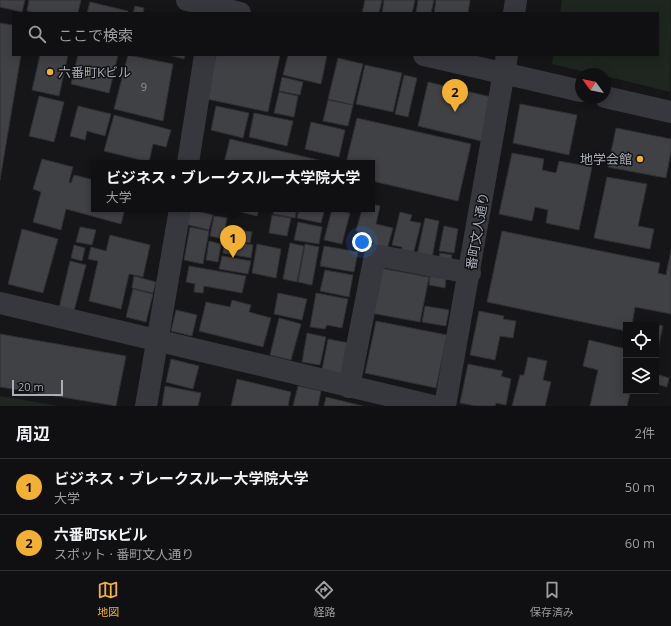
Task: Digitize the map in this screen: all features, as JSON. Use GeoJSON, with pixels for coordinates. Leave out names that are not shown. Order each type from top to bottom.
{"type":"FeatureCollection","features":[{"type":"Feature","properties":{"kind":"street"},"geometry":{"type":"LineString","coordinates":[[187,0],[236,12]]}},
{"type":"Feature","properties":{"kind":"street"},"geometry":{"type":"LineString","coordinates":[[514,12],[516,0]]}},
{"type":"Feature","properties":{"kind":"street"},"geometry":{"type":"LineString","coordinates":[[188,160],[205,56]]}},
{"type":"Feature","properties":{"kind":"street"},"geometry":{"type":"LineString","coordinates":[[433,56],[505,64],[575,89]]}},
{"type":"Feature","properties":{"kind":"street","name":"番町文人通り"},"geometry":{"type":"LineString","coordinates":[[445,406],[470,273],[505,64]]}},
{"type":"Feature","properties":{"kind":"street"},"geometry":{"type":"LineString","coordinates":[[611,98],[671,112]]}},
{"type":"Feature","properties":{"kind":"street"},"geometry":{"type":"LineString","coordinates":[[146,406],[179,212]]}},
{"type":"Feature","properties":{"kind":"street"},"geometry":{"type":"LineString","coordinates":[[349,387],[374,256],[470,273]]}},
{"type":"Feature","properties":{"kind":"street"},"geometry":{"type":"LineString","coordinates":[[0,303],[433,406]]}},
{"type":"Feature","properties":{"kind":"shaded area"},"geometry":{"type":"Polygon","coordinates":[[[562,0],[671,0],[670,92],[611,77],[611,68],[575,68],[575,69],[552,64],[553,56],[659,56],[659,12],[560,12],[562,0]]]}},
{"type":"Feature","properties":{"kind":"shaded area"},"geometry":{"type":"Polygon","coordinates":[[[0,396],[59,406],[0,406],[0,396]]]}},
{"type":"Feature","properties":{"kind":"building"},"geometry":{"type":"Polygon","coordinates":[[[0,0],[25,0],[22,12],[0,7],[0,0]]]}},
{"type":"Feature","properties":{"kind":"building"},"geometry":{"type":"Polygon","coordinates":[[[29,0],[81,0],[78,12],[27,11],[29,0]]]}},
{"type":"Feature","properties":{"kind":"building"},"geometry":{"type":"Polygon","coordinates":[[[365,0],[382,0],[379,12],[362,12],[365,0]]]}},
{"type":"Feature","properties":{"kind":"building"},"geometry":{"type":"Polygon","coordinates":[[[384,0],[415,0],[412,12],[382,12],[384,0]]]}},
{"type":"Feature","properties":{"kind":"building"},"geometry":{"type":"Polygon","coordinates":[[[418,0],[434,0],[431,12],[416,12],[418,0]]]}},
{"type":"Feature","properties":{"kind":"building"},"geometry":{"type":"Polygon","coordinates":[[[436,0],[470,0],[468,12],[434,12],[436,0]]]}},
{"type":"Feature","properties":{"kind":"building"},"geometry":{"type":"Polygon","coordinates":[[[90,2],[128,11],[128,12],[87,12],[90,2]]]}},
{"type":"Feature","properties":{"kind":"building"},"geometry":{"type":"Polygon","coordinates":[[[135,6],[144,8],[143,12],[133,12],[135,6]]]}},
{"type":"Feature","properties":{"kind":"building"},"geometry":{"type":"Polygon","coordinates":[[[0,23],[12,25],[12,56],[21,56],[0,180],[0,23]]]}},
{"type":"Feature","properties":{"kind":"building","name":"六番町Kビル"},"geometry":{"type":"Polygon","coordinates":[[[40,56],[68,56],[59,96],[32,90],[40,56]]]}},
{"type":"Feature","properties":{"kind":"building"},"geometry":{"type":"Polygon","coordinates":[[[78,56],[118,56],[109,93],[71,84],[78,56]]]}},
{"type":"Feature","properties":{"kind":"building"},"geometry":{"type":"Polygon","coordinates":[[[128,56],[173,64],[163,121],[114,109],[128,56]]]}},
{"type":"Feature","properties":{"kind":"building"},"geometry":{"type":"Polygon","coordinates":[[[172,56],[185,56],[184,59],[172,56]]]}},
{"type":"Feature","properties":{"kind":"building"},"geometry":{"type":"Polygon","coordinates":[[[216,56],[280,56],[268,112],[207,99],[216,56]]]}},
{"type":"Feature","properties":{"kind":"building"},"geometry":{"type":"Polygon","coordinates":[[[288,56],[327,56],[321,84],[283,75],[288,56]]]}},
{"type":"Feature","properties":{"kind":"building"},"geometry":{"type":"Polygon","coordinates":[[[338,58],[363,64],[353,105],[328,99],[338,58]]]}},
{"type":"Feature","properties":{"kind":"building"},"geometry":{"type":"Polygon","coordinates":[[[365,65],[402,73],[393,112],[356,104],[365,65]]]}},
{"type":"Feature","properties":{"kind":"building"},"geometry":{"type":"Polygon","coordinates":[[[404,75],[417,78],[408,117],[395,114],[404,75]]]}},
{"type":"Feature","properties":{"kind":"building"},"geometry":{"type":"Polygon","coordinates":[[[282,77],[303,82],[300,95],[279,91],[282,77]]]}},
{"type":"Feature","properties":{"kind":"building"},"geometry":{"type":"Polygon","coordinates":[[[428,82],[491,97],[481,141],[418,126],[428,82]]]}},
{"type":"Feature","properties":{"kind":"building"},"geometry":{"type":"Polygon","coordinates":[[[279,92],[298,96],[294,117],[274,113],[279,92]]]}},
{"type":"Feature","properties":{"kind":"building"},"geometry":{"type":"Polygon","coordinates":[[[39,96],[64,102],[54,142],[29,136],[39,96]]]}},
{"type":"Feature","properties":{"kind":"building"},"geometry":{"type":"Polygon","coordinates":[[[328,100],[353,105],[348,126],[323,121],[328,100]]]}},
{"type":"Feature","properties":{"kind":"building"},"geometry":{"type":"Polygon","coordinates":[[[520,104],[577,115],[569,155],[513,143],[520,104]]]}},
{"type":"Feature","properties":{"kind":"building"},"geometry":{"type":"Polygon","coordinates":[[[78,106],[111,114],[105,136],[87,131],[85,140],[70,136],[78,106]]]}},
{"type":"Feature","properties":{"kind":"building"},"geometry":{"type":"Polygon","coordinates":[[[216,106],[249,113],[243,138],[211,130],[216,106]]]}},
{"type":"Feature","properties":{"kind":"building"},"geometry":{"type":"Polygon","coordinates":[[[254,113],[293,121],[287,146],[249,137],[254,113]]]}},
{"type":"Feature","properties":{"kind":"building"},"geometry":{"type":"Polygon","coordinates":[[[114,115],[171,130],[166,147],[153,144],[149,160],[141,160],[104,151],[114,115]]]}},
{"type":"Feature","properties":{"kind":"building"},"geometry":{"type":"Polygon","coordinates":[[[357,118],[471,144],[458,201],[375,182],[375,160],[347,160],[357,118]]]}},
{"type":"Feature","properties":{"kind":"building"},"geometry":{"type":"Polygon","coordinates":[[[311,122],[345,130],[339,157],[305,149],[311,122]]]}},
{"type":"Feature","properties":{"kind":"building","name":"地学会館"},"geometry":{"type":"Polygon","coordinates":[[[616,128],[671,139],[671,151],[666,178],[608,167],[616,128]]]}},
{"type":"Feature","properties":{"kind":"building"},"geometry":{"type":"Polygon","coordinates":[[[230,139],[318,160],[225,160],[230,139]]]}},
{"type":"Feature","properties":{"kind":"building"},"geometry":{"type":"Polygon","coordinates":[[[512,153],[544,159],[542,170],[556,173],[559,161],[592,167],[579,230],[546,223],[548,210],[535,207],[532,221],[499,214],[512,153]]]}},
{"type":"Feature","properties":{"kind":"building"},"geometry":{"type":"Polygon","coordinates":[[[42,159],[73,167],[69,182],[71,183],[74,175],[91,179],[91,212],[124,212],[121,224],[66,209],[61,230],[33,222],[41,192],[33,189],[42,159]]]}},
{"type":"Feature","properties":{"kind":"building"},"geometry":{"type":"Polygon","coordinates":[[[607,177],[647,184],[638,226],[654,229],[650,249],[594,238],[607,177]]]}},
{"type":"Feature","properties":{"kind":"building"},"geometry":{"type":"Polygon","coordinates":[[[375,205],[380,206],[376,224],[393,228],[386,253],[373,249],[374,243],[368,241],[369,234],[356,231],[361,212],[375,212],[375,205]]]}},
{"type":"Feature","properties":{"kind":"building"},"geometry":{"type":"Polygon","coordinates":[[[187,212],[200,212],[213,215],[209,230],[185,224],[187,212]]]}},
{"type":"Feature","properties":{"kind":"building"},"geometry":{"type":"Polygon","coordinates":[[[241,212],[258,212],[257,216],[241,212]]]}},
{"type":"Feature","properties":{"kind":"building"},"geometry":{"type":"Polygon","coordinates":[[[273,212],[296,212],[295,218],[273,214],[273,212]]]}},
{"type":"Feature","properties":{"kind":"building"},"geometry":{"type":"Polygon","coordinates":[[[298,212],[324,212],[321,223],[297,218],[298,212]]]}},
{"type":"Feature","properties":{"kind":"building"},"geometry":{"type":"Polygon","coordinates":[[[331,212],[350,213],[342,244],[324,240],[331,212]]]}},
{"type":"Feature","properties":{"kind":"building"},"geometry":{"type":"Polygon","coordinates":[[[400,212],[412,215],[410,221],[421,223],[413,255],[401,253],[402,247],[392,245],[400,212]]]}},
{"type":"Feature","properties":{"kind":"building"},"geometry":{"type":"Polygon","coordinates":[[[272,215],[291,218],[287,236],[269,233],[272,215]]]}},
{"type":"Feature","properties":{"kind":"building"},"geometry":{"type":"Polygon","coordinates":[[[214,216],[227,218],[223,239],[210,236],[214,216]]]}},
{"type":"Feature","properties":{"kind":"building"},"geometry":{"type":"Polygon","coordinates":[[[425,218],[439,221],[432,258],[417,255],[425,218]]]}},
{"type":"Feature","properties":{"kind":"building"},"geometry":{"type":"Polygon","coordinates":[[[298,222],[322,227],[319,244],[294,240],[298,222]]]}},
{"type":"Feature","properties":{"kind":"building"},"geometry":{"type":"Polygon","coordinates":[[[444,226],[458,229],[454,253],[439,251],[444,226]]]}},
{"type":"Feature","properties":{"kind":"building"},"geometry":{"type":"Polygon","coordinates":[[[80,227],[96,230],[92,245],[76,242],[80,227]]]}},
{"type":"Feature","properties":{"kind":"building"},"geometry":{"type":"Polygon","coordinates":[[[190,227],[209,231],[203,264],[184,260],[190,227]]]}},
{"type":"Feature","properties":{"kind":"building"},"geometry":{"type":"Polygon","coordinates":[[[22,229],[58,239],[43,293],[8,284],[22,229]]]}},
{"type":"Feature","properties":{"kind":"building"},"geometry":{"type":"Polygon","coordinates":[[[239,230],[252,232],[250,243],[237,241],[239,230]]]}},
{"type":"Feature","properties":{"kind":"building"},"geometry":{"type":"Polygon","coordinates":[[[502,231],[660,263],[658,273],[666,275],[671,250],[671,314],[635,307],[632,322],[623,322],[623,330],[487,302],[502,231]]]}},
{"type":"Feature","properties":{"kind":"building"},"geometry":{"type":"Polygon","coordinates":[[[110,235],[150,245],[143,277],[129,274],[121,309],[89,301],[98,261],[88,259],[91,247],[106,251],[110,235]]]}},
{"type":"Feature","properties":{"kind":"building"},"geometry":{"type":"Polygon","coordinates":[[[225,240],[253,245],[251,258],[223,253],[225,240]]]}},
{"type":"Feature","properties":{"kind":"building"},"geometry":{"type":"Polygon","coordinates":[[[209,241],[221,244],[218,262],[206,260],[209,241]]]}},
{"type":"Feature","properties":{"kind":"building"},"geometry":{"type":"Polygon","coordinates":[[[290,243],[304,246],[297,282],[283,279],[290,243]]]}},
{"type":"Feature","properties":{"kind":"building"},"geometry":{"type":"Polygon","coordinates":[[[257,244],[281,249],[276,278],[252,273],[257,244]]]}},
{"type":"Feature","properties":{"kind":"building"},"geometry":{"type":"Polygon","coordinates":[[[305,244],[319,247],[312,285],[298,282],[305,244]]]}},
{"type":"Feature","properties":{"kind":"building"},"geometry":{"type":"Polygon","coordinates":[[[74,245],[85,248],[82,261],[71,258],[74,245]]]}},
{"type":"Feature","properties":{"kind":"building"},"geometry":{"type":"Polygon","coordinates":[[[324,246],[358,252],[354,272],[320,266],[324,246]]]}},
{"type":"Feature","properties":{"kind":"building"},"geometry":{"type":"Polygon","coordinates":[[[440,253],[452,255],[450,266],[438,264],[440,253]]]}},
{"type":"Feature","properties":{"kind":"building"},"geometry":{"type":"Polygon","coordinates":[[[222,256],[251,261],[248,274],[219,269],[222,256]]]}},
{"type":"Feature","properties":{"kind":"building"},"geometry":{"type":"Polygon","coordinates":[[[70,261],[86,265],[74,311],[59,308],[70,261]]]}},
{"type":"Feature","properties":{"kind":"building"},"geometry":{"type":"Polygon","coordinates":[[[189,266],[246,276],[242,293],[204,286],[203,293],[194,292],[195,284],[186,282],[189,266]]]}},
{"type":"Feature","properties":{"kind":"building"},"geometry":{"type":"Polygon","coordinates":[[[380,268],[429,277],[420,322],[371,313],[380,268]]]}},
{"type":"Feature","properties":{"kind":"building"},"geometry":{"type":"Polygon","coordinates":[[[325,270],[353,275],[349,297],[320,291],[325,270]]]}},
{"type":"Feature","properties":{"kind":"building"},"geometry":{"type":"Polygon","coordinates":[[[134,276],[156,282],[153,293],[132,288],[134,276]]]}},
{"type":"Feature","properties":{"kind":"building"},"geometry":{"type":"Polygon","coordinates":[[[430,276],[446,279],[445,288],[429,285],[430,276]]]}},
{"type":"Feature","properties":{"kind":"building"},"geometry":{"type":"Polygon","coordinates":[[[133,289],[153,294],[146,322],[126,317],[133,289]]]}},
{"type":"Feature","properties":{"kind":"building"},"geometry":{"type":"Polygon","coordinates":[[[278,293],[307,299],[302,320],[274,314],[278,293]]]}},
{"type":"Feature","properties":{"kind":"building"},"geometry":{"type":"Polygon","coordinates":[[[316,293],[348,299],[342,328],[327,325],[325,329],[310,327],[316,293]]]}},
{"type":"Feature","properties":{"kind":"building"},"geometry":{"type":"Polygon","coordinates":[[[232,300],[251,305],[249,312],[271,318],[263,347],[199,331],[206,302],[230,307],[232,300]]]}},
{"type":"Feature","properties":{"kind":"building"},"geometry":{"type":"Polygon","coordinates":[[[425,306],[449,310],[446,326],[422,322],[425,306]]]}},
{"type":"Feature","properties":{"kind":"building"},"geometry":{"type":"Polygon","coordinates":[[[176,310],[197,315],[192,336],[171,331],[176,310]]]}},
{"type":"Feature","properties":{"kind":"building"},"geometry":{"type":"Polygon","coordinates":[[[479,311],[504,316],[503,319],[516,321],[513,338],[500,336],[495,360],[470,355],[479,311]]]}},
{"type":"Feature","properties":{"kind":"building"},"geometry":{"type":"Polygon","coordinates":[[[279,318],[301,324],[291,360],[270,355],[279,318]]]}},
{"type":"Feature","properties":{"kind":"building"},"geometry":{"type":"Polygon","coordinates":[[[376,321],[447,335],[436,388],[365,373],[376,321]]]}},
{"type":"Feature","properties":{"kind":"building"},"geometry":{"type":"Polygon","coordinates":[[[659,325],[663,326],[659,344],[659,325]]]}},
{"type":"Feature","properties":{"kind":"building"},"geometry":{"type":"Polygon","coordinates":[[[307,333],[326,337],[320,365],[302,362],[307,333]]]}},
{"type":"Feature","properties":{"kind":"building"},"geometry":{"type":"Polygon","coordinates":[[[0,334],[126,356],[116,406],[0,387],[0,334]]]}},
{"type":"Feature","properties":{"kind":"building"},"geometry":{"type":"Polygon","coordinates":[[[328,339],[349,343],[343,375],[322,370],[328,339]]]}},
{"type":"Feature","properties":{"kind":"building"},"geometry":{"type":"Polygon","coordinates":[[[589,340],[623,348],[623,394],[630,394],[627,406],[590,406],[598,370],[583,366],[589,340]]]}},
{"type":"Feature","properties":{"kind":"building"},"geometry":{"type":"Polygon","coordinates":[[[528,357],[547,361],[543,380],[551,382],[545,406],[512,406],[520,375],[524,375],[528,357]]]}},
{"type":"Feature","properties":{"kind":"building"},"geometry":{"type":"Polygon","coordinates":[[[171,359],[199,366],[193,389],[166,382],[171,359]]]}},
{"type":"Feature","properties":{"kind":"building"},"geometry":{"type":"Polygon","coordinates":[[[468,364],[503,371],[501,376],[511,379],[506,405],[496,403],[495,406],[476,406],[460,403],[468,364]]]}},
{"type":"Feature","properties":{"kind":"building"},"geometry":{"type":"Polygon","coordinates":[[[659,375],[669,378],[667,387],[659,385],[659,375]]]}},
{"type":"Feature","properties":{"kind":"building"},"geometry":{"type":"Polygon","coordinates":[[[237,379],[291,392],[288,406],[231,406],[237,379]]]}},
{"type":"Feature","properties":{"kind":"building"},"geometry":{"type":"Polygon","coordinates":[[[165,386],[201,393],[198,406],[162,406],[165,386]]]}},
{"type":"Feature","properties":{"kind":"building"},"geometry":{"type":"Polygon","coordinates":[[[298,386],[321,391],[318,406],[293,406],[298,386]]]}},
{"type":"Feature","properties":{"kind":"building"},"geometry":{"type":"Polygon","coordinates":[[[326,397],[363,406],[324,406],[326,397]]]}},
{"type":"Feature","properties":{"kind":"place","name":"六番町Kビル"},"geometry":{"type":"Point","coordinates":[50,72]}},
{"type":"Feature","properties":{"kind":"place","name":"六番町SKビル"},"geometry":{"type":"Point","coordinates":[455,112]}},
{"type":"Feature","properties":{"kind":"place","name":"地学会館"},"geometry":{"type":"Point","coordinates":[640,159]}},
{"type":"Feature","properties":{"kind":"place","name":"ビジネス・ブレークスルー大学院大学"},"geometry":{"type":"Point","coordinates":[233,258]}}]}
